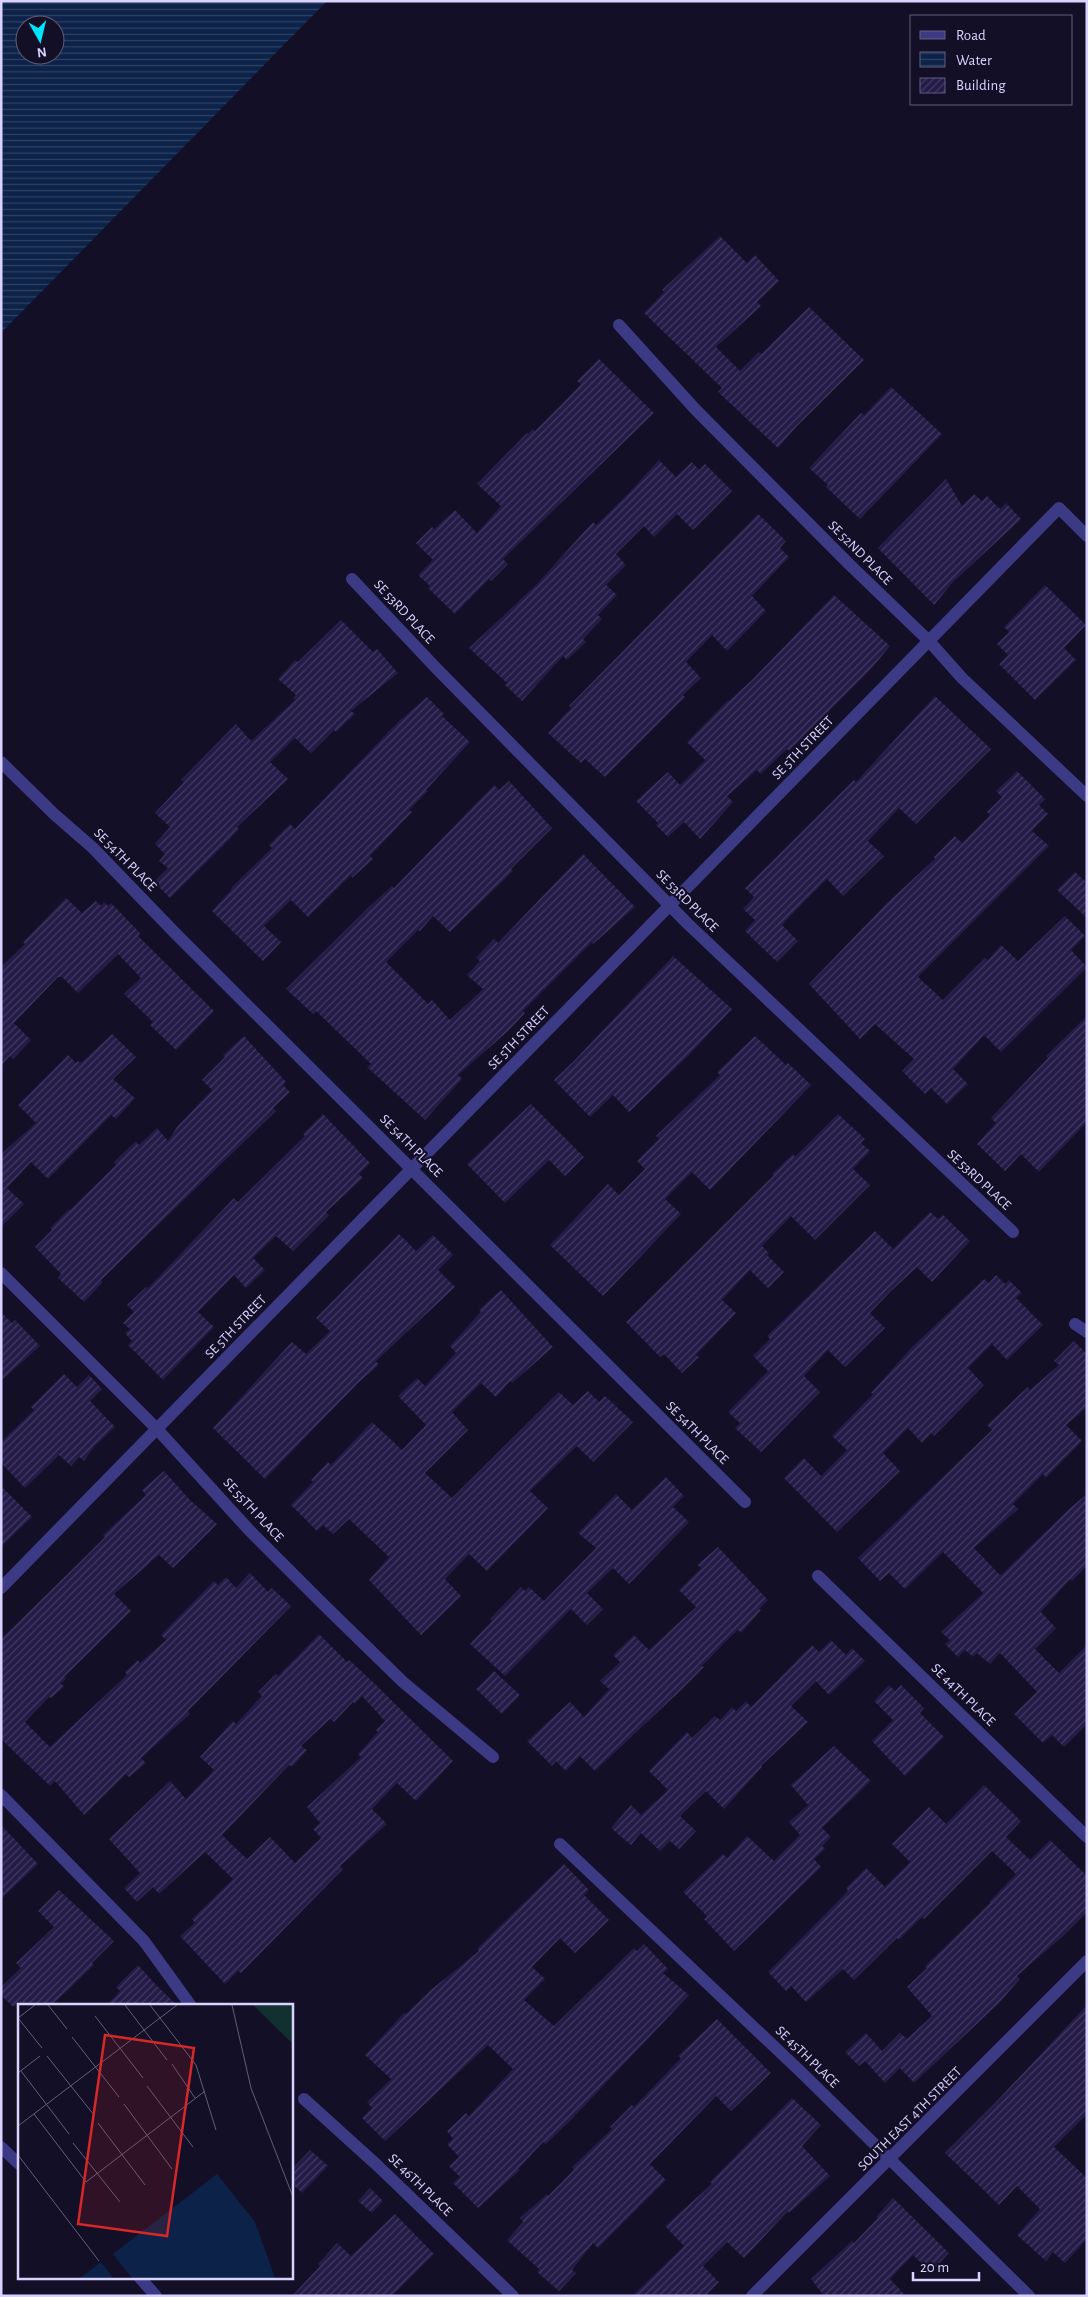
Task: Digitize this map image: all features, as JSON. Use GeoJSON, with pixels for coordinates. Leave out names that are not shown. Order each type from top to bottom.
{"type":"FeatureCollection","features":[{"type":"Feature","properties":{"kind":"street","name":"SE 52ND PLACE"},"geometry":{"type":"LineString","coordinates":[[619,325],[695,409],[849,564],[929,641],[962,678],[1087,796]]}},
{"type":"Feature","properties":{"kind":"street","name":"SE 5TH STREET"},"geometry":{"type":"LineString","coordinates":[[1,1588],[1059,508],[1087,536]]}},
{"type":"Feature","properties":{"kind":"street","name":"SE 53RD PLACE"},"geometry":{"type":"LineString","coordinates":[[352,579],[437,669],[670,906],[1013,1232]]}},
{"type":"Feature","properties":{"kind":"street","name":"SE 54TH PLACE"},"geometry":{"type":"LineString","coordinates":[[1,762],[54,814],[93,848],[176,934],[745,1502]]}},
{"type":"Feature","properties":{"kind":"street","name":"SE 55TH PLACE"},"geometry":{"type":"LineString","coordinates":[[1,1273],[157,1429],[250,1531],[324,1606],[403,1682],[493,1757]]}},
{"type":"Feature","properties":{"kind":"street"},"geometry":{"type":"LineString","coordinates":[[1075,1324],[1087,1332]]}},
{"type":"Feature","properties":{"kind":"street","name":"SE 44TH PLACE"},"geometry":{"type":"LineString","coordinates":[[818,1576],[1087,1837]]}},
{"type":"Feature","properties":{"kind":"street"},"geometry":{"type":"LineString","coordinates":[[1,1795],[144,1941],[190,2004]]}},
{"type":"Feature","properties":{"kind":"street","name":"SE 45TH PLACE"},"geometry":{"type":"LineString","coordinates":[[560,1844],[725,1999],[1029,2296]]}},
{"type":"Feature","properties":{"kind":"street","name":"SOUTH EAST 4TH STREET"},"geometry":{"type":"LineString","coordinates":[[752,2296],[1087,1961]]}},
{"type":"Feature","properties":{"kind":"street","name":"SE 46TH PLACE"},"geometry":{"type":"LineString","coordinates":[[304,2099],[378,2166],[513,2296]]}},
{"type":"Feature","properties":{"kind":"street"},"geometry":{"type":"LineString","coordinates":[[1,2147],[18,2163]]}},
{"type":"Feature","properties":{"kind":"street"},"geometry":{"type":"LineString","coordinates":[[142,2280],[156,2296]]}},
{"type":"Feature","properties":{"kind":"water"},"geometry":{"type":"Polygon","coordinates":[[[1,1],[327,1],[1,333],[1,1]]]}},
{"type":"Feature","properties":{"kind":"building"},"geometry":{"type":"Polygon","coordinates":[[[720,236],[747,263],[755,255],[779,281],[757,302],[761,306],[716,347],[740,371],[759,352],[761,354],[809,307],[864,360],[797,426],[778,448],[718,392],[722,388],[644,313],[664,292],[662,290],[720,236]]]}},
{"type":"Feature","properties":{"kind":"building"},"geometry":{"type":"Polygon","coordinates":[[[599,359],[654,413],[503,559],[508,564],[491,581],[489,579],[455,614],[428,588],[430,586],[418,575],[433,560],[416,543],[432,527],[434,529],[455,510],[477,533],[501,506],[477,484],[527,433],[533,429],[535,431],[563,403],[581,384],[577,381],[599,359]]]}},
{"type":"Feature","properties":{"kind":"building"},"geometry":{"type":"Polygon","coordinates":[[[891,387],[942,434],[860,519],[809,468],[861,413],[864,415],[891,387]]]}},
{"type":"Feature","properties":{"kind":"building"},"geometry":{"type":"Polygon","coordinates":[[[659,460],[676,477],[692,462],[699,470],[705,464],[732,491],[693,530],[677,514],[654,537],[644,526],[616,554],[626,565],[606,585],[617,595],[598,615],[602,619],[583,639],[586,642],[567,660],[563,656],[522,701],[505,685],[507,683],[469,648],[535,586],[593,522],[596,525],[623,499],[659,460]]]}},
{"type":"Feature","properties":{"kind":"building"},"geometry":{"type":"Polygon","coordinates":[[[946,479],[962,506],[974,494],[982,501],[987,496],[1000,509],[1006,503],[1021,519],[953,582],[934,605],[878,548],[946,479]]]}},
{"type":"Feature","properties":{"kind":"building"},"geometry":{"type":"Polygon","coordinates":[[[758,514],[786,541],[780,548],[789,557],[752,596],[766,611],[727,651],[712,635],[686,662],[701,678],[683,695],[685,697],[605,777],[585,759],[581,763],[548,733],[571,708],[569,706],[758,514]]]}},
{"type":"Feature","properties":{"kind":"building"},"geometry":{"type":"Polygon","coordinates":[[[1045,585],[1086,625],[1064,648],[1076,660],[1035,700],[999,664],[1008,655],[997,644],[1009,632],[1004,627],[1045,585]]]}},
{"type":"Feature","properties":{"kind":"building"},"geometry":{"type":"Polygon","coordinates":[[[834,595],[890,646],[870,670],[789,751],[787,749],[761,774],[757,770],[727,796],[733,802],[700,839],[684,822],[668,837],[656,825],[658,823],[636,801],[668,772],[680,785],[705,760],[687,742],[728,700],[752,680],[834,595]]]}},
{"type":"Feature","properties":{"kind":"building"},"geometry":{"type":"Polygon","coordinates":[[[341,620],[373,652],[377,649],[398,673],[351,711],[355,714],[336,732],[334,730],[311,753],[295,738],[270,762],[288,779],[237,827],[239,829],[223,846],[170,898],[154,882],[168,868],[159,861],[165,854],[155,844],[170,827],[155,813],[184,782],[181,780],[236,724],[251,741],[295,700],[293,698],[296,695],[278,679],[295,660],[298,662],[341,620]]]}},
{"type":"Feature","properties":{"kind":"building"},"geometry":{"type":"Polygon","coordinates":[[[935,696],[991,749],[916,824],[899,808],[868,841],[884,856],[843,896],[827,879],[782,925],[798,941],[777,962],[745,931],[755,920],[743,909],[754,897],[745,888],[854,780],[856,782],[935,696]]]}},
{"type":"Feature","properties":{"kind":"building"},"geometry":{"type":"Polygon","coordinates":[[[427,697],[444,714],[442,716],[470,742],[409,810],[412,812],[370,856],[373,859],[352,878],[351,875],[308,917],[291,900],[264,926],[281,942],[263,961],[212,911],[231,888],[272,848],[269,845],[290,824],[295,829],[399,721],[427,697]]]}},
{"type":"Feature","properties":{"kind":"building"},"geometry":{"type":"Polygon","coordinates":[[[1017,771],[1045,799],[1039,805],[1048,814],[1032,831],[1049,846],[918,977],[943,1000],[985,958],[988,960],[1001,945],[1018,961],[1065,916],[1085,936],[1071,950],[1087,967],[1001,1052],[984,1035],[953,1069],[968,1084],[947,1104],[931,1088],[925,1094],[902,1071],[914,1059],[875,1024],[860,1039],[809,984],[887,903],[935,859],[934,857],[955,836],[962,843],[990,815],[987,812],[1002,797],[996,791],[1017,771]]]}},
{"type":"Feature","properties":{"kind":"building"},"geometry":{"type":"Polygon","coordinates":[[[509,781],[552,828],[511,869],[513,871],[450,932],[433,916],[420,931],[418,930],[386,962],[428,1004],[432,1000],[450,1020],[483,989],[467,975],[480,961],[476,958],[494,939],[498,943],[583,854],[635,907],[593,944],[592,942],[523,1011],[525,1013],[507,1032],[458,1075],[462,1079],[425,1120],[367,1067],[371,1064],[316,1011],[313,1014],[286,989],[370,906],[392,886],[394,888],[494,785],[499,790],[509,781]]]}},
{"type":"Feature","properties":{"kind":"building"},"geometry":{"type":"Polygon","coordinates":[[[1075,872],[1087,883],[1087,918],[1057,890],[1075,872]]]}},
{"type":"Feature","properties":{"kind":"building"},"geometry":{"type":"Polygon","coordinates":[[[66,898],[82,913],[96,901],[101,906],[104,902],[108,906],[111,903],[140,933],[138,936],[214,1011],[176,1050],[150,1025],[153,1022],[124,994],[141,978],[118,954],[78,993],[62,977],[58,977],[14,1023],[31,1040],[13,1059],[10,1056],[1,1066],[1,967],[25,944],[23,942],[66,898]]]}},
{"type":"Feature","properties":{"kind":"building"},"geometry":{"type":"Polygon","coordinates":[[[673,956],[732,1009],[689,1055],[629,1112],[613,1095],[590,1117],[554,1080],[673,956]]]}},
{"type":"Feature","properties":{"kind":"building"},"geometry":{"type":"Polygon","coordinates":[[[1087,1016],[1087,1122],[1039,1172],[1021,1154],[1005,1171],[977,1144],[996,1123],[991,1118],[1048,1058],[1046,1056],[1087,1016]]]}},
{"type":"Feature","properties":{"kind":"building"},"geometry":{"type":"Polygon","coordinates":[[[112,1034],[136,1057],[113,1079],[135,1098],[116,1119],[111,1115],[48,1179],[31,1162],[7,1188],[24,1204],[1,1227],[1,1154],[36,1123],[18,1105],[68,1055],[76,1063],[78,1061],[81,1063],[112,1034]]]}},
{"type":"Feature","properties":{"kind":"building"},"geometry":{"type":"Polygon","coordinates":[[[244,1036],[286,1082],[283,1085],[290,1092],[273,1108],[276,1111],[101,1280],[103,1282],[84,1302],[58,1278],[61,1274],[35,1247],[52,1230],[50,1228],[116,1165],[114,1162],[136,1141],[139,1145],[157,1128],[168,1141],[177,1127],[212,1090],[202,1080],[225,1057],[223,1055],[244,1036]]]}},
{"type":"Feature","properties":{"kind":"building"},"geometry":{"type":"Polygon","coordinates":[[[755,1036],[811,1085],[710,1190],[692,1172],[665,1199],[681,1214],[603,1296],[550,1245],[608,1184],[619,1195],[645,1169],[637,1161],[659,1139],[656,1136],[720,1075],[717,1072],[755,1036]]]}},
{"type":"Feature","properties":{"kind":"building"},"geometry":{"type":"Polygon","coordinates":[[[531,1104],[584,1157],[565,1176],[549,1160],[505,1203],[467,1164],[531,1104]]]}},
{"type":"Feature","properties":{"kind":"building"},"geometry":{"type":"Polygon","coordinates":[[[323,1114],[370,1163],[359,1174],[363,1178],[326,1212],[329,1215],[293,1251],[276,1236],[253,1258],[265,1270],[246,1288],[234,1275],[198,1312],[214,1327],[163,1380],[128,1345],[132,1341],[125,1333],[130,1329],[123,1323],[134,1312],[127,1305],[146,1287],[148,1288],[234,1198],[238,1202],[305,1136],[303,1134],[323,1114]]]}},
{"type":"Feature","properties":{"kind":"building"},"geometry":{"type":"Polygon","coordinates":[[[838,1114],[865,1139],[861,1143],[870,1151],[853,1169],[870,1185],[815,1240],[791,1216],[762,1246],[769,1253],[767,1255],[784,1272],[768,1288],[750,1270],[722,1300],[736,1313],[696,1355],[699,1357],[682,1373],[664,1354],[660,1357],[626,1322],[774,1175],[772,1174],[793,1154],[795,1157],[838,1114]]]}},
{"type":"Feature","properties":{"kind":"building"},"geometry":{"type":"Polygon","coordinates":[[[930,1212],[938,1219],[943,1215],[970,1241],[932,1282],[917,1267],[891,1291],[870,1313],[885,1328],[845,1367],[828,1350],[804,1376],[820,1392],[761,1452],[735,1428],[740,1423],[728,1412],[768,1371],[753,1356],[770,1339],[767,1336],[875,1231],[893,1249],[930,1212]]]}},
{"type":"Feature","properties":{"kind":"building"},"geometry":{"type":"Polygon","coordinates":[[[399,1234],[416,1251],[433,1235],[453,1255],[438,1270],[455,1287],[376,1361],[379,1365],[359,1382],[265,1479],[213,1428],[292,1342],[306,1354],[330,1331],[316,1318],[399,1234]]]}},
{"type":"Feature","properties":{"kind":"building"},"geometry":{"type":"Polygon","coordinates":[[[996,1275],[1005,1284],[1009,1280],[1022,1293],[1016,1298],[1043,1325],[1007,1360],[992,1344],[968,1368],[984,1385],[934,1436],[931,1433],[922,1443],[908,1428],[883,1453],[900,1471],[837,1532],[784,1478],[804,1458],[821,1476],[847,1450],[832,1436],[873,1394],[871,1393],[911,1348],[984,1279],[989,1283],[996,1275]]]}},
{"type":"Feature","properties":{"kind":"building"},"geometry":{"type":"Polygon","coordinates":[[[501,1290],[553,1347],[512,1383],[510,1381],[496,1397],[481,1383],[452,1412],[468,1430],[425,1473],[452,1498],[559,1392],[573,1405],[588,1391],[599,1402],[605,1396],[633,1422],[593,1462],[577,1446],[530,1491],[548,1508],[487,1571],[469,1554],[445,1579],[461,1596],[421,1635],[369,1580],[389,1557],[349,1519],[333,1534],[323,1525],[317,1531],[291,1505],[313,1482],[311,1480],[328,1462],[331,1465],[372,1422],[402,1450],[426,1425],[398,1396],[417,1378],[425,1386],[456,1353],[450,1346],[481,1312],[479,1310],[501,1290]]]}},
{"type":"Feature","properties":{"kind":"building"},"geometry":{"type":"Polygon","coordinates":[[[1,1312],[12,1323],[15,1320],[40,1346],[1,1381],[1,1312]]]}},
{"type":"Feature","properties":{"kind":"building"},"geometry":{"type":"Polygon","coordinates":[[[1074,1341],[1087,1354],[1087,1407],[1066,1425],[1082,1441],[1046,1478],[1043,1474],[1013,1504],[1018,1509],[974,1548],[1000,1575],[1087,1494],[1087,1566],[1072,1581],[1070,1579],[1041,1612],[1056,1628],[1035,1649],[1059,1673],[1087,1645],[1087,1724],[1064,1747],[1052,1735],[1043,1743],[1014,1714],[1037,1692],[1000,1653],[990,1664],[977,1653],[973,1657],[965,1650],[958,1657],[945,1644],[950,1640],[941,1632],[983,1593],[943,1552],[905,1589],[889,1573],[880,1581],[858,1558],[992,1430],[987,1425],[1028,1387],[1030,1390],[1059,1365],[1054,1361],[1074,1341]]]}},
{"type":"Feature","properties":{"kind":"building"},"geometry":{"type":"Polygon","coordinates":[[[64,1374],[77,1387],[89,1375],[102,1389],[90,1401],[115,1427],[94,1447],[84,1461],[79,1457],[71,1466],[59,1455],[25,1488],[1,1463],[1,1442],[34,1410],[31,1407],[64,1374]]]}},
{"type":"Feature","properties":{"kind":"building"},"geometry":{"type":"Polygon","coordinates":[[[164,1471],[190,1500],[217,1524],[173,1568],[159,1555],[114,1594],[131,1611],[64,1677],[66,1679],[61,1683],[64,1687],[51,1698],[49,1697],[25,1722],[50,1747],[127,1675],[125,1672],[138,1660],[140,1663],[166,1640],[161,1635],[214,1581],[218,1585],[226,1577],[236,1588],[250,1573],[268,1592],[272,1588],[291,1606],[188,1711],[190,1714],[141,1758],[146,1763],[129,1777],[126,1774],[84,1815],[55,1781],[50,1786],[1,1739],[1,1639],[105,1537],[103,1535],[146,1495],[142,1490],[164,1471]]]}},
{"type":"Feature","properties":{"kind":"building"},"geometry":{"type":"Polygon","coordinates":[[[666,1477],[684,1496],[673,1507],[689,1522],[629,1584],[613,1568],[587,1593],[603,1609],[587,1625],[571,1609],[505,1676],[470,1644],[492,1621],[490,1619],[521,1587],[525,1591],[529,1587],[544,1601],[596,1548],[578,1533],[616,1494],[632,1510],[666,1477]]]}},
{"type":"Feature","properties":{"kind":"building"},"geometry":{"type":"Polygon","coordinates":[[[1,1486],[32,1517],[1,1547],[1,1486]]]}},
{"type":"Feature","properties":{"kind":"building"},"geometry":{"type":"Polygon","coordinates":[[[718,1547],[768,1600],[759,1609],[761,1610],[741,1633],[738,1630],[728,1639],[680,1691],[595,1771],[580,1756],[566,1771],[556,1761],[552,1766],[527,1741],[570,1702],[584,1717],[609,1689],[600,1681],[620,1662],[613,1655],[634,1635],[649,1650],[696,1607],[679,1590],[701,1568],[697,1565],[718,1547]]]}},
{"type":"Feature","properties":{"kind":"building"},"geometry":{"type":"Polygon","coordinates":[[[319,1634],[347,1662],[349,1660],[374,1683],[453,1761],[416,1801],[397,1783],[372,1809],[387,1824],[340,1866],[343,1869],[241,1973],[238,1971],[225,1984],[180,1936],[195,1923],[192,1919],[233,1879],[205,1852],[159,1894],[153,1887],[137,1902],[124,1888],[140,1873],[109,1839],[170,1781],[186,1799],[214,1770],[200,1757],[233,1721],[236,1724],[262,1696],[258,1692],[276,1674],[278,1676],[319,1634]],[[362,1696],[355,1704],[353,1702],[334,1722],[330,1719],[301,1746],[307,1750],[292,1767],[289,1765],[222,1835],[247,1859],[270,1837],[295,1863],[321,1838],[313,1829],[320,1823],[307,1807],[361,1757],[358,1754],[378,1732],[376,1730],[385,1721],[362,1696]]]}},
{"type":"Feature","properties":{"kind":"building"},"geometry":{"type":"Polygon","coordinates":[[[831,1640],[846,1655],[852,1648],[865,1661],[829,1695],[816,1681],[791,1706],[808,1722],[761,1766],[724,1809],[706,1791],[680,1816],[696,1831],[679,1849],[670,1841],[660,1851],[641,1833],[631,1845],[611,1828],[631,1805],[641,1815],[668,1790],[649,1771],[687,1732],[692,1738],[715,1716],[720,1720],[732,1707],[736,1711],[746,1701],[751,1707],[812,1645],[819,1652],[831,1640]]]}},
{"type":"Feature","properties":{"kind":"building"},"geometry":{"type":"Polygon","coordinates":[[[494,1671],[520,1695],[502,1714],[476,1689],[494,1671]]]}},
{"type":"Feature","properties":{"kind":"building"},"geometry":{"type":"Polygon","coordinates":[[[889,1685],[895,1691],[901,1685],[924,1708],[920,1713],[944,1737],[905,1776],[872,1741],[893,1720],[874,1701],[889,1685]]]}},
{"type":"Feature","properties":{"kind":"building"},"geometry":{"type":"Polygon","coordinates":[[[834,1746],[871,1781],[822,1828],[831,1837],[822,1846],[825,1849],[814,1859],[821,1867],[734,1951],[704,1919],[707,1916],[683,1892],[723,1854],[727,1858],[747,1836],[774,1861],[800,1835],[789,1822],[808,1805],[791,1785],[834,1746]]]}},
{"type":"Feature","properties":{"kind":"building"},"geometry":{"type":"Polygon","coordinates":[[[984,1785],[1021,1821],[1006,1837],[1030,1860],[1050,1840],[1087,1876],[1087,1912],[1063,1936],[1017,1976],[1020,1979],[999,2003],[914,2083],[900,2068],[885,2083],[865,2061],[859,2066],[845,2052],[866,2033],[882,2051],[900,2033],[907,2039],[932,2016],[907,1987],[927,1968],[925,1966],[990,1903],[1016,1874],[992,1851],[924,1919],[922,1917],[899,1940],[897,1938],[854,1980],[843,1969],[806,2002],[791,1986],[786,1991],[768,1972],[848,1891],[846,1888],[866,1868],[885,1887],[910,1862],[892,1844],[929,1807],[946,1824],[984,1785]]]}},
{"type":"Feature","properties":{"kind":"building"},"geometry":{"type":"Polygon","coordinates":[[[1,1825],[38,1864],[1,1899],[1,1825]]]}},
{"type":"Feature","properties":{"kind":"building"},"geometry":{"type":"Polygon","coordinates":[[[564,1864],[589,1890],[584,1895],[609,1920],[575,1953],[560,1938],[532,1967],[545,1979],[524,2000],[554,2026],[634,1948],[637,1951],[644,1944],[668,1969],[663,1973],[689,1995],[571,2120],[546,2144],[543,2142],[518,2169],[520,2170],[478,2208],[453,2183],[460,2177],[449,2166],[459,2157],[447,2144],[453,2139],[447,2131],[466,2113],[469,2116],[513,2069],[488,2045],[385,2141],[362,2118],[372,2108],[367,2102],[391,2079],[365,2055],[404,2013],[406,2014],[432,1989],[479,1951],[477,1949],[564,1864]]]}},
{"type":"Feature","properties":{"kind":"building"},"geometry":{"type":"Polygon","coordinates":[[[59,1890],[114,1941],[92,1963],[94,1965],[53,2004],[18,2004],[18,2006],[12,2006],[1,1995],[1,1987],[21,1968],[16,1963],[54,1927],[38,1911],[59,1890]]]}},
{"type":"Feature","properties":{"kind":"building"},"geometry":{"type":"Polygon","coordinates":[[[138,1965],[176,2004],[108,2004],[120,1991],[116,1987],[138,1965]]]}},
{"type":"Feature","properties":{"kind":"building"},"geometry":{"type":"Polygon","coordinates":[[[1087,2005],[1087,2114],[1054,2147],[1087,2178],[1087,2239],[1065,2263],[1053,2252],[1046,2261],[1017,2235],[1040,2209],[1017,2186],[999,2205],[945,2153],[1087,2005]]]}},
{"type":"Feature","properties":{"kind":"building"},"geometry":{"type":"Polygon","coordinates":[[[717,2019],[771,2073],[731,2111],[716,2096],[650,2164],[666,2180],[598,2248],[593,2243],[572,2270],[576,2273],[559,2291],[537,2272],[539,2269],[507,2240],[523,2222],[520,2218],[547,2194],[548,2196],[574,2170],[572,2167],[612,2129],[610,2127],[632,2105],[634,2107],[681,2058],[678,2056],[717,2019]]]}},
{"type":"Feature","properties":{"kind":"building"},"geometry":{"type":"Polygon","coordinates":[[[792,2098],[821,2125],[802,2146],[830,2176],[789,2213],[788,2211],[744,2258],[727,2242],[703,2266],[719,2282],[705,2296],[632,2296],[684,2246],[665,2226],[712,2184],[710,2182],[792,2098]]]}},
{"type":"Feature","properties":{"kind":"building"},"geometry":{"type":"Polygon","coordinates":[[[310,2150],[328,2166],[302,2193],[292,2184],[292,2169],[310,2150]]]}},
{"type":"Feature","properties":{"kind":"building"},"geometry":{"type":"Polygon","coordinates":[[[370,2188],[383,2201],[372,2213],[358,2201],[370,2188]]]}},
{"type":"Feature","properties":{"kind":"building"},"geometry":{"type":"Polygon","coordinates":[[[893,2198],[949,2253],[931,2272],[913,2255],[890,2279],[906,2296],[824,2296],[811,2279],[852,2241],[854,2243],[878,2218],[876,2217],[893,2198]]]}},
{"type":"Feature","properties":{"kind":"building"},"geometry":{"type":"Polygon","coordinates":[[[395,2214],[434,2254],[392,2296],[292,2296],[320,2266],[318,2264],[337,2243],[351,2256],[395,2214]]]}}]}
